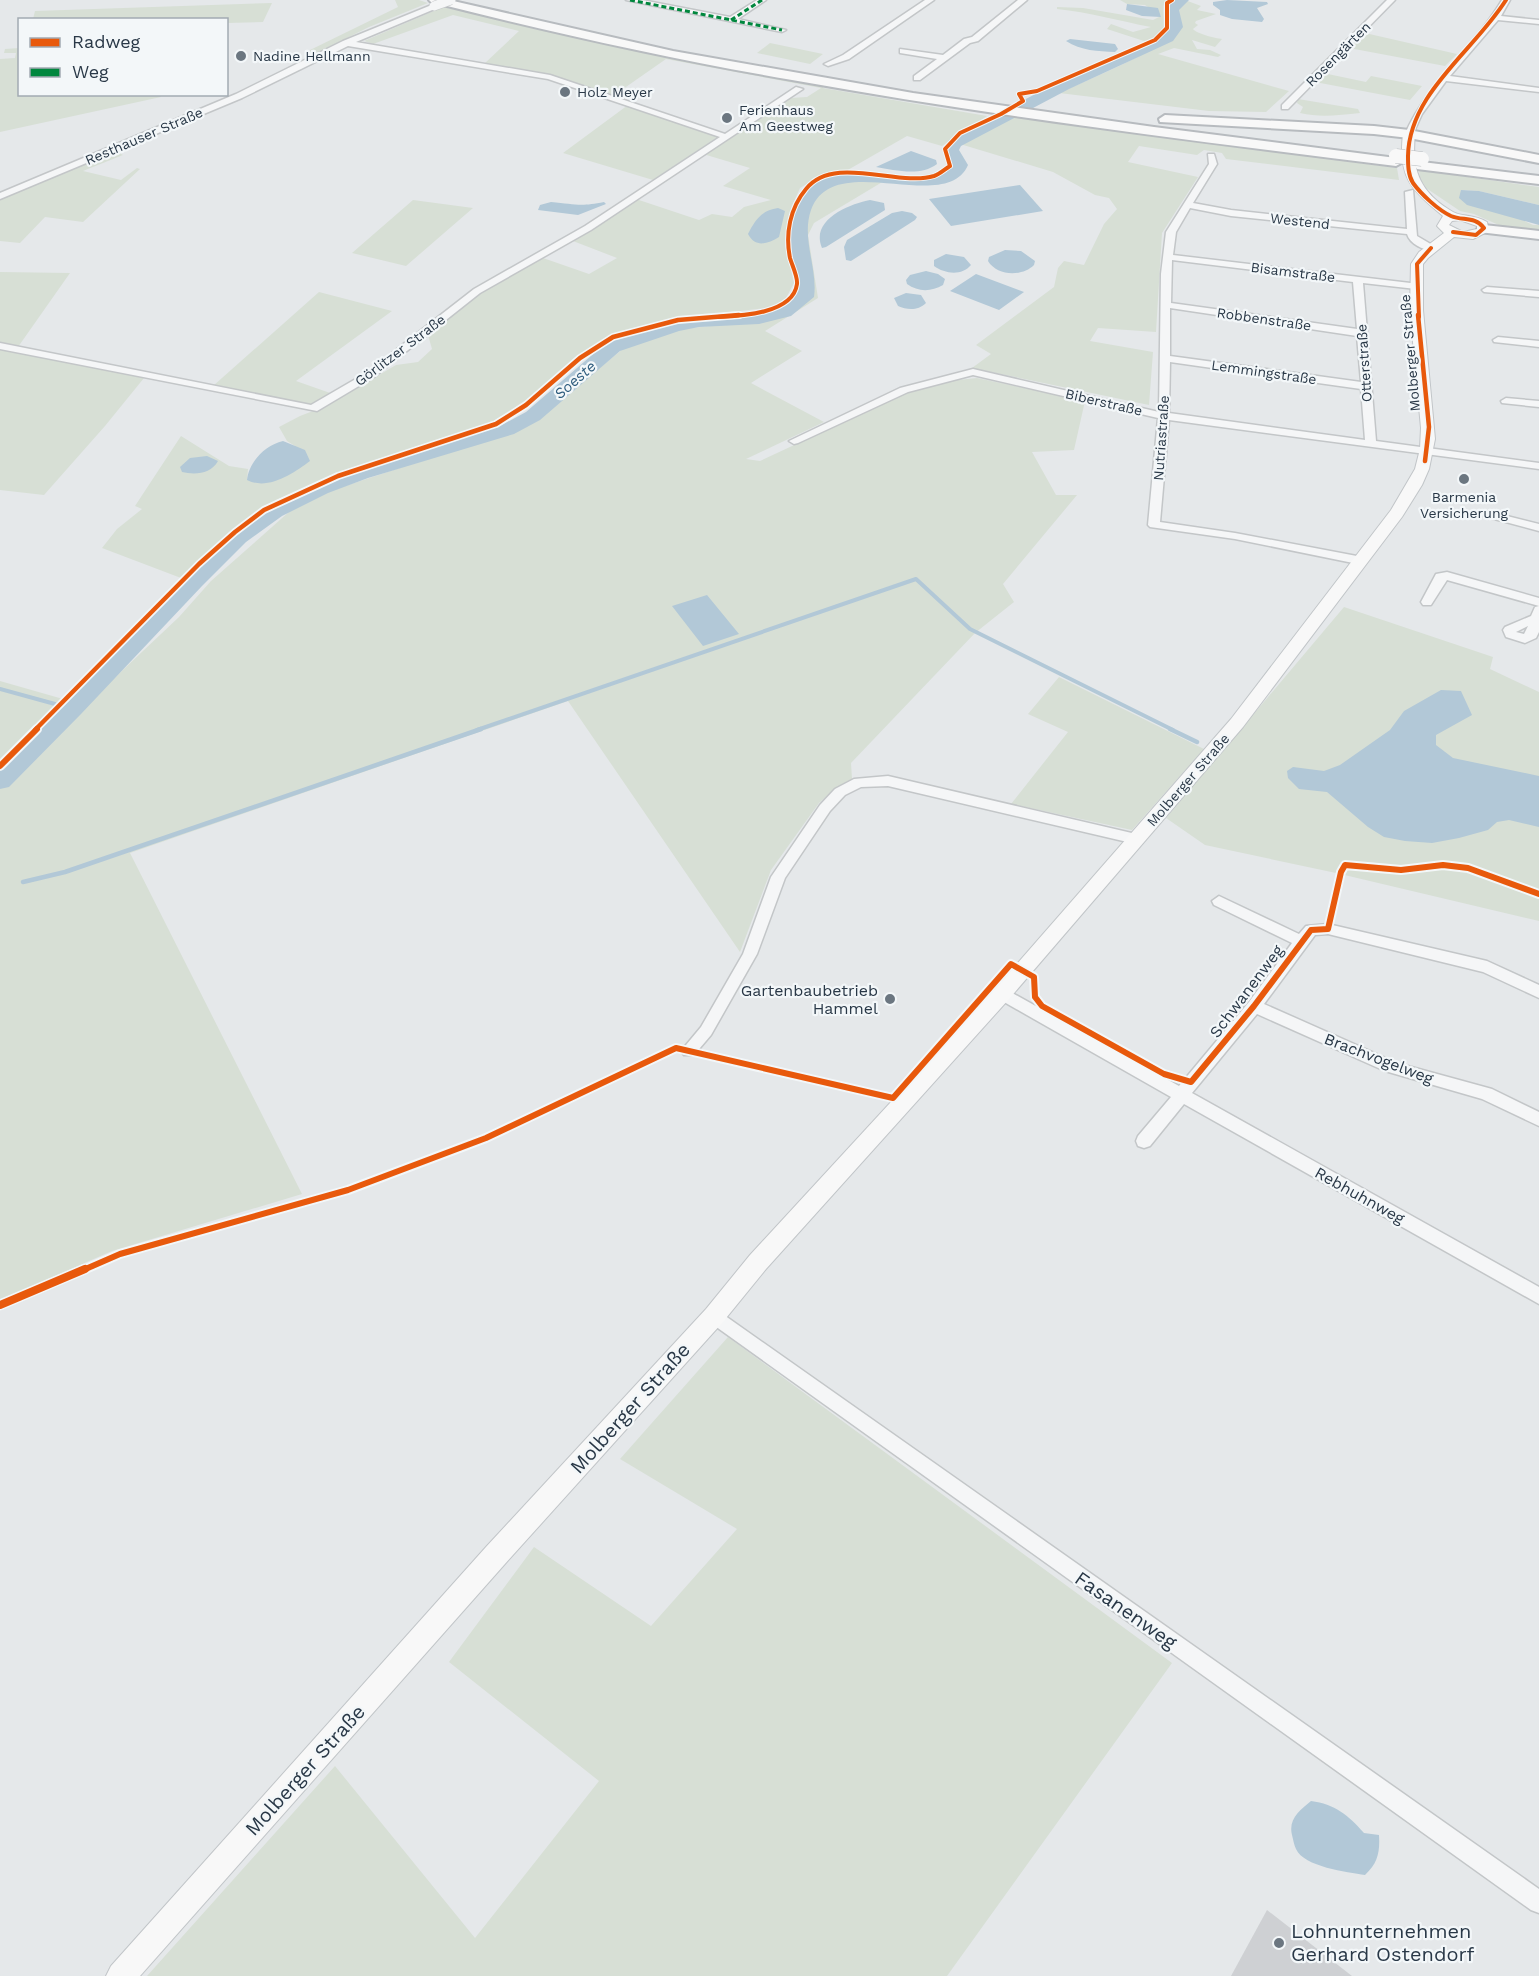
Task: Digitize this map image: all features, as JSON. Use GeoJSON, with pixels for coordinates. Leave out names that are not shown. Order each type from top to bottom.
{"type":"FeatureCollection","features":[{"type":"Feature","properties":{"kind":"highway"},"geometry":{"type":"LineString","coordinates":[[459,0],[671,48],[1003,106]]}},
{"type":"Feature","properties":{"kind":"highway"},"geometry":{"type":"LineString","coordinates":[[435,3],[661,52],[819,81],[1396,159],[1539,174]]}},
{"type":"Feature","properties":{"kind":"highway"},"geometry":{"type":"LineString","coordinates":[[1030,110],[1362,129],[1409,134],[1539,159]]}},
{"type":"Feature","properties":{"kind":"highway"},"geometry":{"type":"LineString","coordinates":[[1362,129],[1391,126],[1414,119]]}},
{"type":"Feature","properties":{"kind":"highway"},"geometry":{"type":"LineString","coordinates":[[1422,162],[1539,180]]}},
{"type":"Feature","properties":{"kind":"highway"},"geometry":{"type":"LineString","coordinates":[[1484,229],[1539,235]]}},
{"type":"Feature","properties":{"kind":"main road"},"geometry":{"type":"LineString","coordinates":[[1409,134],[1406,151],[1413,184],[1452,217],[1474,219],[1483,225],[1484,229],[1476,235],[1453,232],[1446,229],[1443,223],[1452,217]]}},
{"type":"Feature","properties":{"kind":"main road","name":"Molberger Straße"},"geometry":{"type":"LineString","coordinates":[[121,1976],[503,1548],[714,1316],[758,1262],[1002,994],[1237,723],[1344,582],[1358,560],[1404,504],[1422,471],[1428,452],[1429,422],[1416,286],[1417,264],[1431,248],[1453,232]]}},
{"type":"Feature","properties":{"kind":"street","name":"Resthauser Straße"},"geometry":{"type":"LineString","coordinates":[[0,196],[239,96],[346,43],[435,3],[451,0]]}},
{"type":"Feature","properties":{"kind":"street"},"geometry":{"type":"LineString","coordinates":[[630,0],[651,2],[782,30]]}},
{"type":"Feature","properties":{"kind":"street"},"geometry":{"type":"LineString","coordinates":[[730,20],[762,0]]}},
{"type":"Feature","properties":{"kind":"street"},"geometry":{"type":"LineString","coordinates":[[828,64],[846,57],[930,0]]}},
{"type":"Feature","properties":{"kind":"street"},"geometry":{"type":"LineString","coordinates":[[917,78],[967,41],[975,39],[1023,0]]}},
{"type":"Feature","properties":{"kind":"street","name":"Rosengärten"},"geometry":{"type":"LineString","coordinates":[[1285,107],[1391,0]]}},
{"type":"Feature","properties":{"kind":"street"},"geometry":{"type":"LineString","coordinates":[[1409,134],[1421,105],[1497,18],[1506,0]]}},
{"type":"Feature","properties":{"kind":"street"},"geometry":{"type":"LineString","coordinates":[[1497,18],[1539,22]]}},
{"type":"Feature","properties":{"kind":"street"},"geometry":{"type":"LineString","coordinates":[[346,43],[411,52],[550,77],[724,136]]}},
{"type":"Feature","properties":{"kind":"street"},"geometry":{"type":"LineString","coordinates":[[903,51],[945,58]]}},
{"type":"Feature","properties":{"kind":"street"},"geometry":{"type":"LineString","coordinates":[[1443,78],[1539,90]]}},
{"type":"Feature","properties":{"kind":"street","name":"Görlitzer Straße"},"geometry":{"type":"LineString","coordinates":[[0,346],[313,409],[370,375],[477,291],[588,228],[724,136],[799,89]]}},
{"type":"Feature","properties":{"kind":"street","name":"Nutriastraße"},"geometry":{"type":"LineString","coordinates":[[1211,156],[1213,164],[1171,232],[1166,274],[1164,416],[1154,525],[1235,536],[1358,560]]}},
{"type":"Feature","properties":{"kind":"street"},"geometry":{"type":"LineString","coordinates":[[1410,192],[1412,237],[1417,242],[1431,248]]}},
{"type":"Feature","properties":{"kind":"street","name":"Westend"},"geometry":{"type":"LineString","coordinates":[[1188,205],[1243,214],[1412,232]]}},
{"type":"Feature","properties":{"kind":"street","name":"Bisamstraße"},"geometry":{"type":"LineString","coordinates":[[1169,256],[1416,286]]}},
{"type":"Feature","properties":{"kind":"street","name":"Otterstraße"},"geometry":{"type":"LineString","coordinates":[[1358,280],[1371,445]]}},
{"type":"Feature","properties":{"kind":"street"},"geometry":{"type":"LineString","coordinates":[[1487,290],[1539,294]]}},
{"type":"Feature","properties":{"kind":"street","name":"Robbenstraße"},"geometry":{"type":"LineString","coordinates":[[1167,305],[1361,333]]}},
{"type":"Feature","properties":{"kind":"street"},"geometry":{"type":"LineString","coordinates":[[1498,340],[1539,344]]}},
{"type":"Feature","properties":{"kind":"street","name":"Lemmingstraße"},"geometry":{"type":"LineString","coordinates":[[1164,358],[1365,386]]}},
{"type":"Feature","properties":{"kind":"street","name":"Biberstraße"},"geometry":{"type":"LineString","coordinates":[[794,441],[904,390],[973,372],[1164,416],[1539,466]]}},
{"type":"Feature","properties":{"kind":"street"},"geometry":{"type":"LineString","coordinates":[[1506,401],[1539,404]]}},
{"type":"Feature","properties":{"kind":"street"},"geometry":{"type":"LineString","coordinates":[[1487,514],[1539,528]]}},
{"type":"Feature","properties":{"kind":"street"},"geometry":{"type":"LineString","coordinates":[[1427,602],[1440,576],[1447,576],[1539,602]]}},
{"type":"Feature","properties":{"kind":"street","name":"Molberger Straße"},"geometry":{"type":"LineString","coordinates":[[689,1051],[706,1031],[750,954],[778,877],[825,808],[840,792],[859,782],[888,781],[1136,839]]}},
{"type":"Feature","properties":{"kind":"street","name":"Schwanenweg"},"geometry":{"type":"LineString","coordinates":[[1219,901],[1301,940]]}},
{"type":"Feature","properties":{"kind":"street","name":"Schwanenweg"},"geometry":{"type":"LineString","coordinates":[[1180,1094],[1254,1006],[1301,940],[1311,930],[1329,929],[1487,967],[1539,992]]}},
{"type":"Feature","properties":{"kind":"street","name":"Rebhuhnweg"},"geometry":{"type":"LineString","coordinates":[[1002,994],[1539,1296]]}},
{"type":"Feature","properties":{"kind":"street","name":"Brachvogelweg"},"geometry":{"type":"LineString","coordinates":[[1254,1006],[1391,1066],[1418,1076],[1486,1094],[1539,1119]]}},
{"type":"Feature","properties":{"kind":"street"},"geometry":{"type":"LineString","coordinates":[[1144,1141],[1180,1094]]}},
{"type":"Feature","properties":{"kind":"street","name":"Fasanenweg"},"geometry":{"type":"LineString","coordinates":[[714,1316],[982,1509],[1539,1902]]}},
{"type":"Feature","properties":{"kind":"shaded area"},"geometry":{"type":"Polygon","coordinates":[[[395,0],[419,0],[428,3],[369,27],[315,54],[308,51],[398,7],[395,0]]]}},
{"type":"Feature","properties":{"kind":"shaded area"},"geometry":{"type":"Polygon","coordinates":[[[1120,0],[1170,0],[1164,3],[1163,33],[1144,41],[1107,29],[1111,24],[1133,32],[1151,27],[1057,9],[1057,7],[1083,8],[1153,20],[1161,16],[1145,5],[1127,4],[1120,0]]]}},
{"type":"Feature","properties":{"kind":"shaded area"},"geometry":{"type":"Polygon","coordinates":[[[1185,0],[1201,6],[1197,10],[1216,14],[1196,21],[1198,25],[1193,29],[1222,39],[1215,47],[1192,40],[1197,49],[1210,50],[1221,55],[1218,57],[1174,48],[1158,54],[1289,91],[1266,112],[1209,111],[1059,93],[1122,64],[1170,38],[1178,26],[1174,9],[1178,3],[1185,0]]]}},
{"type":"Feature","properties":{"kind":"shaded area"},"geometry":{"type":"Polygon","coordinates":[[[272,3],[263,22],[228,23],[228,18],[33,18],[35,11],[272,3]]]}},
{"type":"Feature","properties":{"kind":"shaded area"},"geometry":{"type":"Polygon","coordinates":[[[443,7],[659,54],[824,85],[823,88],[987,116],[942,146],[907,136],[846,171],[820,176],[800,188],[792,206],[785,245],[794,283],[786,298],[774,307],[677,318],[601,344],[518,415],[348,469],[276,500],[181,578],[102,548],[117,529],[142,509],[135,506],[181,436],[229,466],[248,469],[247,480],[295,446],[287,441],[279,427],[326,406],[396,365],[418,362],[432,349],[428,335],[479,294],[543,258],[589,274],[617,258],[573,241],[636,199],[699,220],[712,214],[732,217],[744,207],[771,200],[723,186],[750,168],[703,154],[790,98],[807,97],[821,88],[666,59],[613,96],[551,76],[484,64],[519,31],[453,15],[373,44],[364,41],[443,7]]]}},
{"type":"Feature","properties":{"kind":"shaded area"},"geometry":{"type":"Polygon","coordinates":[[[1365,33],[1457,54],[1445,66],[1349,48],[1365,33]]]}},
{"type":"Feature","properties":{"kind":"shaded area"},"geometry":{"type":"Polygon","coordinates":[[[770,43],[823,54],[810,64],[757,53],[770,43]]]}},
{"type":"Feature","properties":{"kind":"shaded area"},"geometry":{"type":"Polygon","coordinates":[[[18,48],[18,96],[161,97],[0,132],[0,59],[15,58],[16,53],[4,53],[5,49],[18,48]]]}},
{"type":"Feature","properties":{"kind":"shaded area"},"geometry":{"type":"Polygon","coordinates":[[[1323,73],[1366,82],[1371,76],[1422,86],[1410,100],[1315,82],[1323,73]]]}},
{"type":"Feature","properties":{"kind":"shaded area"},"geometry":{"type":"Polygon","coordinates":[[[1298,99],[1358,109],[1360,113],[1308,115],[1300,113],[1303,107],[1297,103],[1298,99]]]}},
{"type":"Feature","properties":{"kind":"shaded area"},"geometry":{"type":"Polygon","coordinates":[[[628,105],[718,137],[653,180],[563,153],[628,105]]]}},
{"type":"Feature","properties":{"kind":"shaded area"},"geometry":{"type":"Polygon","coordinates":[[[1011,116],[1397,168],[1399,180],[1226,159],[1222,153],[1204,150],[1197,155],[1139,146],[1128,162],[1198,177],[1162,233],[1156,332],[1098,328],[1090,341],[1153,352],[1149,405],[972,368],[991,354],[976,345],[1054,287],[1058,268],[1064,261],[1084,265],[1104,224],[1117,209],[1109,198],[1095,195],[1053,172],[960,144],[1011,116]]]}},
{"type":"Feature","properties":{"kind":"shaded area"},"geometry":{"type":"Polygon","coordinates":[[[115,151],[123,155],[83,171],[121,180],[137,168],[140,169],[83,222],[45,217],[20,243],[0,241],[0,198],[115,151]]]}},
{"type":"Feature","properties":{"kind":"shaded area"},"geometry":{"type":"Polygon","coordinates":[[[1419,170],[1539,187],[1539,205],[1479,191],[1461,190],[1533,225],[1539,225],[1539,230],[1501,226],[1474,214],[1460,211],[1426,188],[1420,178],[1419,170]]]}},
{"type":"Feature","properties":{"kind":"shaded area"},"geometry":{"type":"Polygon","coordinates":[[[857,180],[884,181],[814,223],[808,235],[818,298],[765,331],[802,351],[751,383],[824,422],[746,459],[760,461],[908,392],[948,381],[977,378],[1085,401],[1074,450],[1032,452],[1056,495],[1077,495],[1003,584],[1014,602],[975,633],[851,763],[852,779],[837,787],[819,803],[771,870],[740,952],[568,701],[130,853],[302,1194],[112,1251],[0,1300],[0,681],[63,699],[52,709],[72,718],[179,617],[211,581],[290,511],[324,493],[530,425],[624,348],[681,329],[760,321],[790,313],[808,295],[801,234],[803,216],[817,191],[833,184],[857,180]]]}},
{"type":"Feature","properties":{"kind":"shaded area"},"geometry":{"type":"Polygon","coordinates":[[[413,200],[473,208],[406,266],[352,253],[413,200]]]}},
{"type":"Feature","properties":{"kind":"shaded area"},"geometry":{"type":"Polygon","coordinates":[[[0,272],[70,273],[18,347],[0,343],[0,272]]]}},
{"type":"Feature","properties":{"kind":"shaded area"},"geometry":{"type":"Polygon","coordinates":[[[319,292],[392,311],[296,381],[333,394],[315,406],[213,386],[319,292]]]}},
{"type":"Feature","properties":{"kind":"shaded area"},"geometry":{"type":"Polygon","coordinates":[[[0,348],[144,378],[44,495],[0,490],[0,348]]]}},
{"type":"Feature","properties":{"kind":"shaded area"},"geometry":{"type":"Polygon","coordinates":[[[1344,607],[1493,657],[1490,669],[1539,692],[1539,921],[1205,845],[1166,818],[1344,607]]]}},
{"type":"Feature","properties":{"kind":"shaded area"},"geometry":{"type":"Polygon","coordinates":[[[1059,677],[1204,749],[1132,830],[1011,804],[1068,732],[1028,714],[1059,677]]]}},
{"type":"Feature","properties":{"kind":"shaded area"},"geometry":{"type":"Polygon","coordinates":[[[728,1337],[1172,1663],[947,1976],[147,1976],[335,1766],[475,1938],[599,1781],[449,1662],[534,1547],[651,1626],[737,1529],[620,1459],[728,1337]]]}},
{"type":"Feature","properties":{"kind":"water"},"geometry":{"type":"Polygon","coordinates":[[[1227,0],[1267,2],[1268,4],[1257,8],[1264,19],[1262,22],[1232,19],[1220,15],[1220,10],[1213,5],[1213,2],[1227,0]]]}},
{"type":"Feature","properties":{"kind":"water"},"geometry":{"type":"Polygon","coordinates":[[[1127,4],[1158,8],[1161,17],[1142,16],[1126,10],[1127,4]]]}},
{"type":"Feature","properties":{"kind":"water"},"geometry":{"type":"Polygon","coordinates":[[[1070,39],[1115,44],[1118,49],[1115,52],[1084,49],[1066,41],[1070,39]]]}},
{"type":"Feature","properties":{"kind":"water"},"geometry":{"type":"Polygon","coordinates":[[[911,151],[936,160],[937,164],[915,171],[876,167],[911,151]]]}},
{"type":"Feature","properties":{"kind":"water"},"geometry":{"type":"Polygon","coordinates":[[[1020,185],[1043,211],[951,226],[929,199],[1020,185]]]}},
{"type":"Feature","properties":{"kind":"water"},"geometry":{"type":"Polygon","coordinates":[[[1461,190],[1479,191],[1539,205],[1539,225],[1467,205],[1459,198],[1461,190]]]}},
{"type":"Feature","properties":{"kind":"water"},"geometry":{"type":"Polygon","coordinates":[[[870,200],[884,203],[885,210],[822,248],[821,229],[826,222],[852,205],[870,200]]]}},
{"type":"Feature","properties":{"kind":"water"},"geometry":{"type":"Polygon","coordinates":[[[551,202],[583,205],[604,202],[606,204],[578,215],[538,210],[540,205],[551,202]]]}},
{"type":"Feature","properties":{"kind":"water"},"geometry":{"type":"Polygon","coordinates":[[[778,208],[785,211],[779,237],[766,243],[754,241],[748,234],[756,220],[763,213],[778,208]]]}},
{"type":"Feature","properties":{"kind":"water"},"geometry":{"type":"Polygon","coordinates":[[[902,211],[912,213],[917,217],[851,261],[846,260],[844,247],[847,240],[892,213],[902,211]]]}},
{"type":"Feature","properties":{"kind":"water"},"geometry":{"type":"Polygon","coordinates":[[[1005,250],[1021,251],[1035,261],[1034,265],[1017,273],[997,270],[988,261],[989,257],[1005,250]]]}},
{"type":"Feature","properties":{"kind":"water"},"geometry":{"type":"Polygon","coordinates":[[[946,254],[964,257],[971,265],[963,271],[953,273],[934,266],[934,260],[946,254]]]}},
{"type":"Feature","properties":{"kind":"water"},"geometry":{"type":"Polygon","coordinates":[[[926,271],[938,274],[945,279],[943,285],[925,290],[916,289],[907,284],[906,280],[910,275],[926,271]]]}},
{"type":"Feature","properties":{"kind":"water"},"geometry":{"type":"Polygon","coordinates":[[[976,274],[1024,292],[999,310],[950,291],[976,274]]]}},
{"type":"Feature","properties":{"kind":"water"},"geometry":{"type":"Polygon","coordinates":[[[906,293],[921,295],[926,303],[912,309],[898,306],[894,298],[906,293]]]}},
{"type":"Feature","properties":{"kind":"water"},"geometry":{"type":"Polygon","coordinates":[[[283,441],[305,450],[310,461],[289,475],[272,482],[255,483],[247,480],[248,473],[259,455],[270,446],[283,441]]]}},
{"type":"Feature","properties":{"kind":"water"},"geometry":{"type":"Polygon","coordinates":[[[207,456],[218,461],[211,469],[197,473],[182,472],[180,467],[190,458],[207,456]]]}},
{"type":"Feature","properties":{"kind":"water"},"geometry":{"type":"Polygon","coordinates":[[[707,595],[739,634],[703,646],[672,606],[707,595]]]}},
{"type":"Feature","properties":{"kind":"water"},"geometry":{"type":"Polygon","coordinates":[[[1441,690],[1461,691],[1472,715],[1436,735],[1436,745],[1453,758],[1539,776],[1539,827],[1509,820],[1497,822],[1488,830],[1432,843],[1384,837],[1368,827],[1327,792],[1299,789],[1288,778],[1287,771],[1293,767],[1324,771],[1340,765],[1390,730],[1404,711],[1441,690]]]}},
{"type":"Feature","properties":{"kind":"water"},"geometry":{"type":"Polygon","coordinates":[[[1311,1801],[1320,1802],[1340,1811],[1364,1833],[1379,1835],[1377,1857],[1365,1875],[1317,1864],[1301,1855],[1296,1849],[1291,1829],[1293,1820],[1311,1801]]]}},
{"type":"Feature","properties":{"kind":"building","name":"Lohnunternehmen Gerhard Ostendorf"},"geometry":{"type":"Polygon","coordinates":[[[1267,1910],[1352,1976],[1231,1976],[1267,1910]]]}},
{"type":"Feature","properties":{"kind":"waterway","name":"Soeste"},"geometry":{"type":"LineString","coordinates":[[0,781],[73,709],[194,581],[239,538],[275,512],[321,489],[361,474],[507,430],[533,416],[613,347],[676,326],[699,322],[759,319],[785,312],[805,297],[799,229],[802,211],[809,197],[821,186],[839,179],[864,177],[923,181],[951,175],[958,170],[960,165],[951,150],[955,143],[1064,85],[1168,38],[1176,27],[1172,9],[1182,0]]}},
{"type":"Feature","properties":{"kind":"waterway"},"geometry":{"type":"LineString","coordinates":[[477,730],[916,579],[970,629],[1173,730]]}},
{"type":"Feature","properties":{"kind":"waterway"},"geometry":{"type":"LineString","coordinates":[[0,689],[55,704]]}},
{"type":"Feature","properties":{"kind":"waterway"},"geometry":{"type":"LineString","coordinates":[[23,882],[65,872],[481,729]]}},
{"type":"Feature","properties":{"kind":"waterway"},"geometry":{"type":"LineString","coordinates":[[1170,729],[1197,742]]}},
{"type":"Feature","properties":{"kind":"marked path"},"geometry":{"type":"LineString","coordinates":[[630,0],[782,30]]}},
{"type":"Feature","properties":{"kind":"marked path"},"geometry":{"type":"LineString","coordinates":[[731,20],[762,0]]}},
{"type":"Feature","properties":{"kind":"cycle path"},"geometry":{"type":"LineString","coordinates":[[0,766],[199,564],[264,510],[290,496],[338,476],[486,429],[526,405],[580,358],[613,337],[672,321],[751,314],[782,305],[792,296],[797,284],[789,249],[788,230],[794,208],[807,187],[824,176],[846,173],[916,178],[935,175],[950,166],[945,149],[948,143],[968,129],[1023,101],[1019,94],[1037,91],[1155,40],[1167,28],[1169,20],[1167,3],[1172,0]]}},
{"type":"Feature","properties":{"kind":"cycle path"},"geometry":{"type":"LineString","coordinates":[[1453,232],[1476,235],[1484,228],[1473,219],[1448,214],[1416,186],[1409,172],[1408,140],[1415,118],[1427,97],[1477,40],[1506,0]]}},
{"type":"Feature","properties":{"kind":"cycle path"},"geometry":{"type":"LineString","coordinates":[[1425,461],[1429,427],[1416,270],[1417,264],[1431,248]]}},
{"type":"Feature","properties":{"kind":"cycle path"},"geometry":{"type":"LineString","coordinates":[[0,1305],[120,1254],[348,1190],[486,1138],[676,1048],[893,1098],[1011,964],[1034,977],[1035,997],[1042,1006],[1164,1074],[1191,1082],[1254,1006],[1301,941],[1311,930],[1328,929],[1341,872],[1345,865],[1401,870],[1443,865],[1468,868],[1539,894]]}},
{"type":"Feature","properties":{"kind":"place","name":"Nadine Hellmann"},"geometry":{"type":"Point","coordinates":[241,56]}},
{"type":"Feature","properties":{"kind":"place","name":"Holz Meyer"},"geometry":{"type":"Point","coordinates":[565,92]}},
{"type":"Feature","properties":{"kind":"place","name":"Ferienhaus Am Geestweg"},"geometry":{"type":"Point","coordinates":[727,118]}},
{"type":"Feature","properties":{"kind":"place","name":"Barmenia Versicherung"},"geometry":{"type":"Point","coordinates":[1464,479]}},
{"type":"Feature","properties":{"kind":"place","name":"Gartenbaubetrieb Hammel"},"geometry":{"type":"Point","coordinates":[890,999]}},
{"type":"Feature","properties":{"kind":"place","name":"Lohnunternehmen Gerhard Ostendorf"},"geometry":{"type":"Point","coordinates":[1279,1943]}}]}
